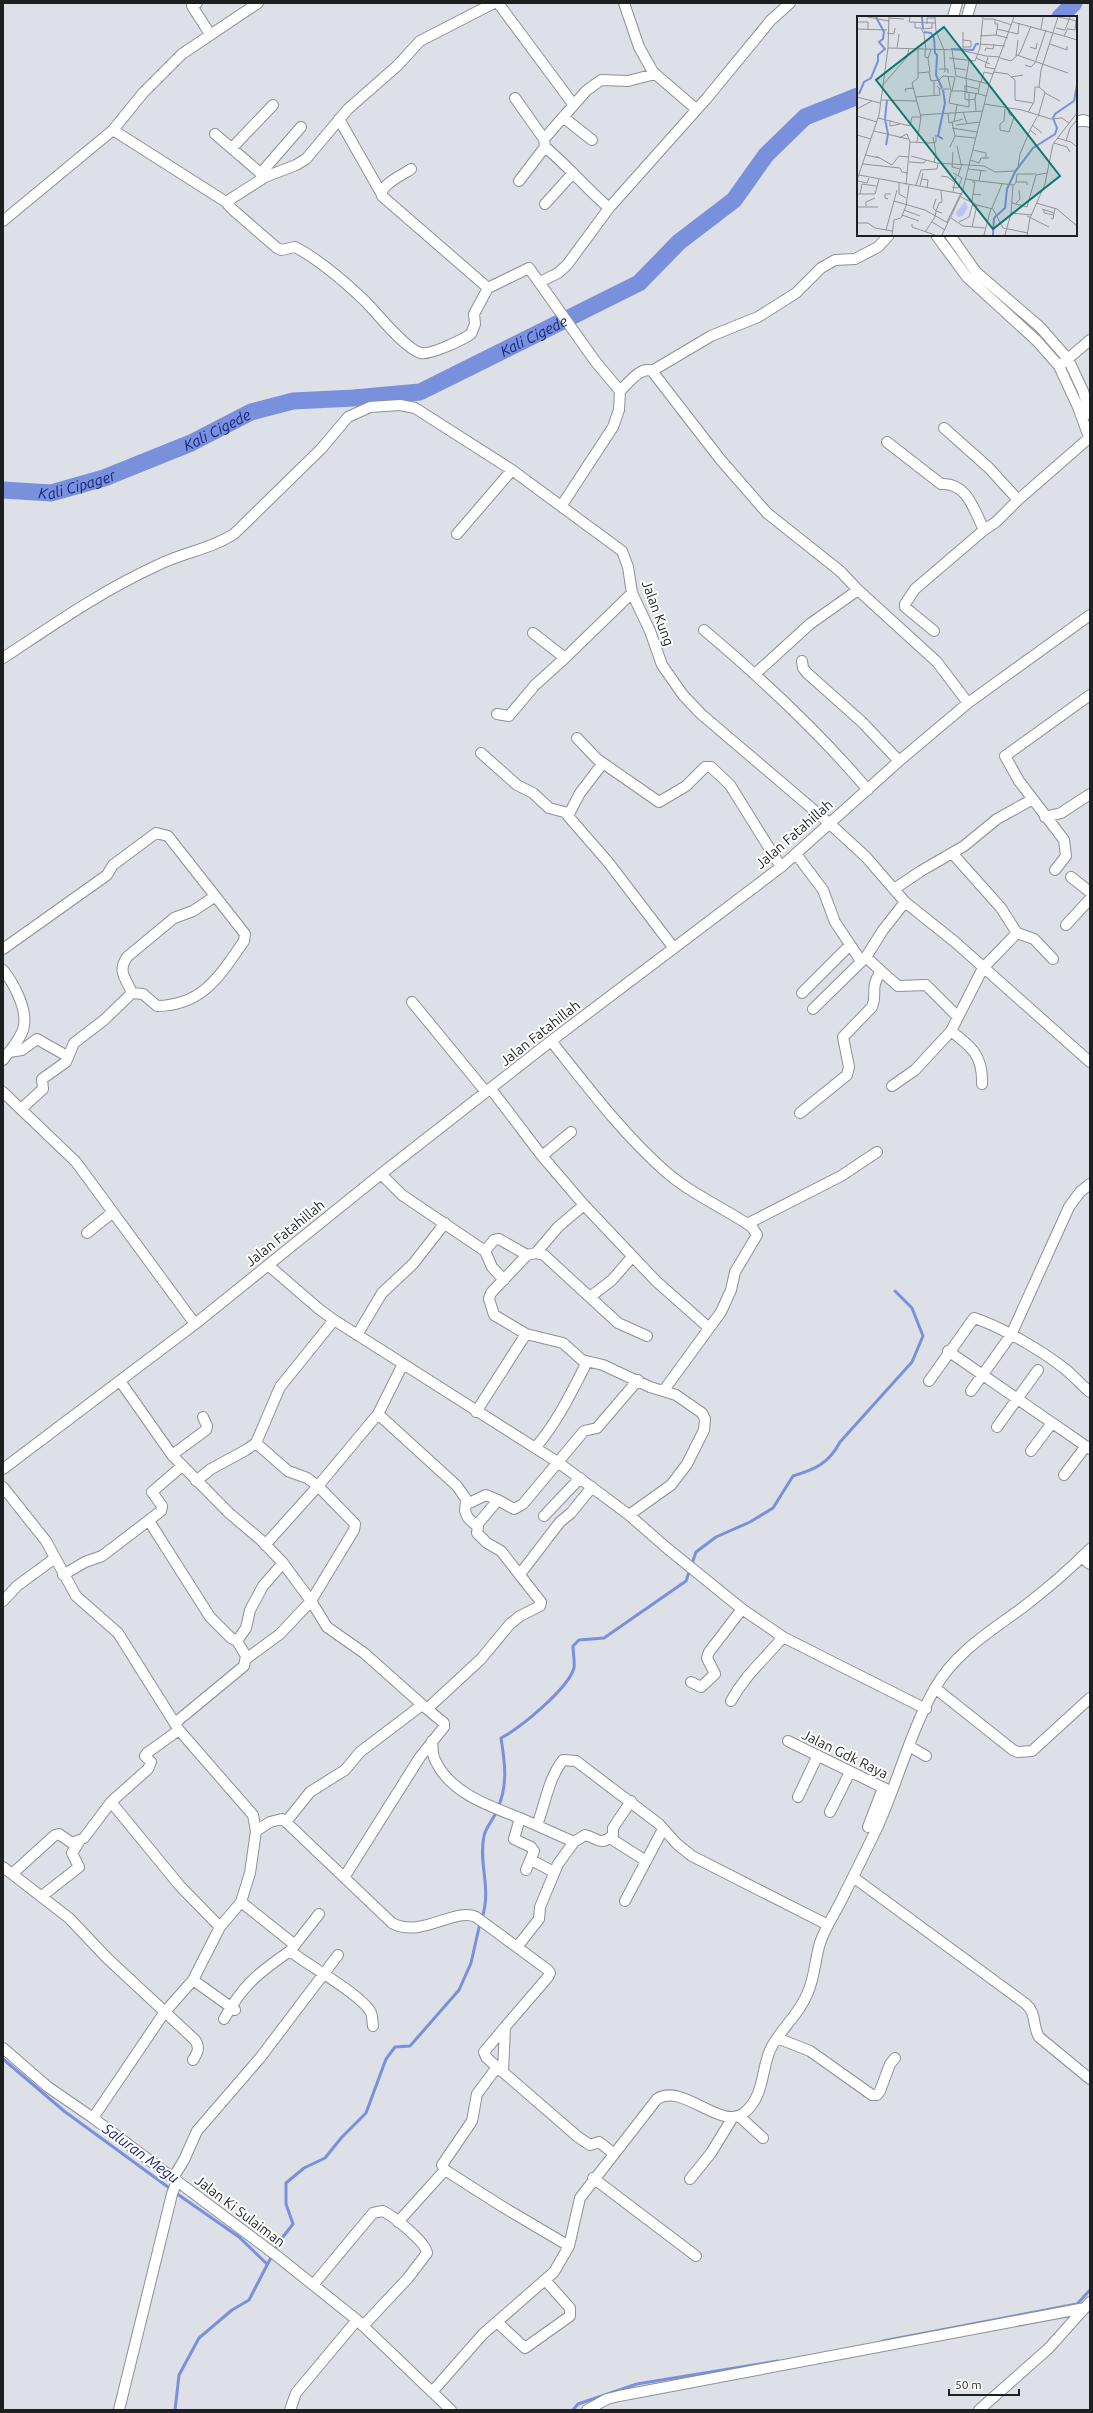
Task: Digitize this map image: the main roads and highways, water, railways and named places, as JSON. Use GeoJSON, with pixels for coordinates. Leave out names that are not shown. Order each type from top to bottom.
{"type":"FeatureCollection","features":[{"type":"Feature","properties":{"kind":"waterway","name":"Kali Cigede"},"geometry":{"type":"LineString","coordinates":[[1061,16],[1074,3]]}},
{"type":"Feature","properties":{"kind":"waterway","name":"Kali Cigede"},"geometry":{"type":"LineString","coordinates":[[3,490],[51,493],[104,478],[191,443],[251,412],[293,401],[354,398],[420,392],[639,283],[679,242],[734,200],[766,155],[805,117],[857,96]]}},
{"type":"Feature","properties":{"kind":"waterway"},"geometry":{"type":"LineString","coordinates":[[482,1918],[486,1896],[483,1856],[484,1836],[497,1812],[503,1790],[505,1773],[501,1738],[531,1717],[563,1686],[570,1677],[574,1668],[573,1646],[579,1640],[604,1638],[686,1581],[696,1552],[716,1537],[750,1522],[773,1508],[793,1476],[815,1468],[831,1455],[840,1442],[912,1362],[923,1336],[912,1308],[895,1291]]}},
{"type":"Feature","properties":{"kind":"waterway"},"geometry":{"type":"LineString","coordinates":[[175,2410],[179,2375],[199,2338],[232,2310],[249,2300],[279,2242],[293,2224],[286,2204],[286,2183],[304,2168],[325,2158],[342,2137],[366,2113],[386,2059],[395,2047],[410,2046],[459,1990],[471,1963],[480,1923]]}},
{"type":"Feature","properties":{"kind":"waterway","name":"Saluran Megu"},"geometry":{"type":"LineString","coordinates":[[3,2059],[64,2111],[239,2237],[267,2264]]}},
{"type":"Feature","properties":{"kind":"waterway"},"geometry":{"type":"LineString","coordinates":[[883,2341],[1077,2304],[1090,2290]]}},
{"type":"Feature","properties":{"kind":"waterway"},"geometry":{"type":"LineString","coordinates":[[573,2410],[578,2404],[637,2384],[778,2361]]}},
{"type":"Feature","properties":{"kind":"water label","name":"Kali Cipager"},"geometry":{"type":"Point","coordinates":[76,482]}}]}
